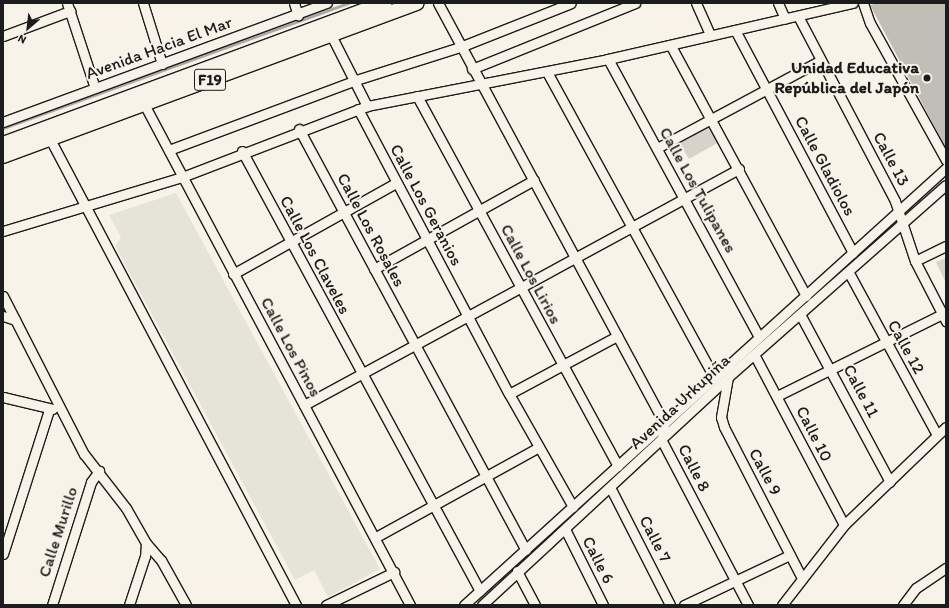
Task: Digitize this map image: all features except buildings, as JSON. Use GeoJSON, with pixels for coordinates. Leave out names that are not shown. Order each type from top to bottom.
{"type":"FeatureCollection","features":[{"type":"Feature","properties":{"kind":"highway","name":"F19"},"geometry":{"type":"LineString","coordinates":[[3,156],[417,3]]}},
{"type":"Feature","properties":{"kind":"highway","name":"F19"},"geometry":{"type":"LineString","coordinates":[[3,144],[376,5]]}},
{"type":"Feature","properties":{"kind":"street"},"geometry":{"type":"LineString","coordinates":[[143,3],[162,64]]}},
{"type":"Feature","properties":{"kind":"street"},"geometry":{"type":"LineString","coordinates":[[294,3],[298,14]]}},
{"type":"Feature","properties":{"kind":"street","name":"Avenida Hacia El Mar"},"geometry":{"type":"LineString","coordinates":[[3,122],[327,3]]}},
{"type":"Feature","properties":{"kind":"street"},"geometry":{"type":"LineString","coordinates":[[438,3],[472,69],[484,85],[664,422]]}},
{"type":"Feature","properties":{"kind":"street"},"geometry":{"type":"LineString","coordinates":[[169,150],[356,80],[460,47],[571,3]]}},
{"type":"Feature","properties":{"kind":"street"},"geometry":{"type":"LineString","coordinates":[[472,69],[635,3]]}},
{"type":"Feature","properties":{"kind":"street"},"geometry":{"type":"LineString","coordinates":[[696,3],[710,35]]}},
{"type":"Feature","properties":{"kind":"street"},"geometry":{"type":"LineString","coordinates":[[778,3],[785,19]]}},
{"type":"Feature","properties":{"kind":"street"},"geometry":{"type":"LineString","coordinates":[[4,228],[88,207],[182,177],[242,151],[363,107],[484,85],[671,46],[710,35],[853,3]]}},
{"type":"Feature","properties":{"kind":"street"},"geometry":{"type":"LineString","coordinates":[[863,3],[870,23],[946,160]]}},
{"type":"Feature","properties":{"kind":"street"},"geometry":{"type":"LineString","coordinates":[[3,36],[69,7],[95,88]]}},
{"type":"Feature","properties":{"kind":"street","name":"Calle 13"},"geometry":{"type":"LineString","coordinates":[[798,16],[899,211],[915,261],[945,316]]}},
{"type":"Feature","properties":{"kind":"street","name":"Calle Gladiolos"},"geometry":{"type":"LineString","coordinates":[[734,30],[854,253]]}},
{"type":"Feature","properties":{"kind":"street","name":"Calle Los Geranios"},"geometry":{"type":"LineString","coordinates":[[331,35],[356,80],[363,107],[396,183],[509,394],[573,507]]}},
{"type":"Feature","properties":{"kind":"street"},"geometry":{"type":"LineString","coordinates":[[671,46],[739,169],[806,296]]}},
{"type":"Feature","properties":{"kind":"street","name":"Calle Los Tulipanes"},"geometry":{"type":"LineString","coordinates":[[608,59],[760,337]]}},
{"type":"Feature","properties":{"kind":"street"},"geometry":{"type":"LineString","coordinates":[[657,148],[820,60]]}},
{"type":"Feature","properties":{"kind":"street"},"geometry":{"type":"LineString","coordinates":[[547,72],[632,230],[714,377]]}},
{"type":"Feature","properties":{"kind":"street","name":"Calle Los Lirios"},"geometry":{"type":"LineString","coordinates":[[417,96],[618,466]]}},
{"type":"Feature","properties":{"kind":"street","name":"Calle Los Pinos"},"geometry":{"type":"LineString","coordinates":[[144,104],[376,537],[394,572],[404,603]]}},
{"type":"Feature","properties":{"kind":"street","name":"Calle Los Rosales"},"geometry":{"type":"LineString","coordinates":[[299,129],[374,269],[413,346],[526,550]]}},
{"type":"Feature","properties":{"kind":"street"},"geometry":{"type":"LineString","coordinates":[[50,139],[88,207],[296,605]]}},
{"type":"Feature","properties":{"kind":"street","name":"Calle Los Claveles"},"geometry":{"type":"LineString","coordinates":[[242,151],[431,505],[480,592]]}},
{"type":"Feature","properties":{"kind":"street"},"geometry":{"type":"LineString","coordinates":[[464,605],[618,466],[664,422],[854,253],[946,168]]}},
{"type":"Feature","properties":{"kind":"street"},"geometry":{"type":"LineString","coordinates":[[304,405],[467,316],[632,230],[739,169]]}},
{"type":"Feature","properties":{"kind":"street"},"geometry":{"type":"LineString","coordinates":[[374,269],[534,180]]}},
{"type":"Feature","properties":{"kind":"street"},"geometry":{"type":"LineString","coordinates":[[234,274],[396,183]]}},
{"type":"Feature","properties":{"kind":"street","name":"Avenida Urkupiña"},"geometry":{"type":"LineString","coordinates":[[482,605],[517,571],[662,441],[728,377],[801,316],[946,185]]}},
{"type":"Feature","properties":{"kind":"street"},"geometry":{"type":"LineString","coordinates":[[915,261],[946,246]]}},
{"type":"Feature","properties":{"kind":"street","name":"Calle 12"},"geometry":{"type":"LineString","coordinates":[[849,273],[937,435]]}},
{"type":"Feature","properties":{"kind":"street"},"geometry":{"type":"LineString","coordinates":[[3,296],[84,454],[99,472],[146,543],[161,560],[186,605]]}},
{"type":"Feature","properties":{"kind":"street"},"geometry":{"type":"LineString","coordinates":[[3,316],[15,320]]}},
{"type":"Feature","properties":{"kind":"street","name":"Calle 11"},"geometry":{"type":"LineString","coordinates":[[801,316],[832,370],[890,482]]}},
{"type":"Feature","properties":{"kind":"street"},"geometry":{"type":"LineString","coordinates":[[776,396],[945,316]]}},
{"type":"Feature","properties":{"kind":"street"},"geometry":{"type":"LineString","coordinates":[[509,394],[617,336]]}},
{"type":"Feature","properties":{"kind":"street","name":"Calle 10"},"geometry":{"type":"LineString","coordinates":[[755,356],[844,525]]}},
{"type":"Feature","properties":{"kind":"street","name":"Calle 9"},"geometry":{"type":"LineString","coordinates":[[728,377],[720,417],[802,578]]}},
{"type":"Feature","properties":{"kind":"street"},"geometry":{"type":"LineString","coordinates":[[3,396],[49,410],[60,406]]}},
{"type":"Feature","properties":{"kind":"street"},"geometry":{"type":"LineString","coordinates":[[3,554],[49,410]]}},
{"type":"Feature","properties":{"kind":"street","name":"Calle 8"},"geometry":{"type":"LineString","coordinates":[[664,422],[662,441],[733,581],[748,605]]}},
{"type":"Feature","properties":{"kind":"street"},"geometry":{"type":"LineString","coordinates":[[782,605],[844,525],[946,426]]}},
{"type":"Feature","properties":{"kind":"street"},"geometry":{"type":"LineString","coordinates":[[376,537],[431,505],[539,447]]}},
{"type":"Feature","properties":{"kind":"street","name":"Calle Murillo"},"geometry":{"type":"LineString","coordinates":[[52,605],[91,482],[99,472]]}},
{"type":"Feature","properties":{"kind":"street","name":"Calle 7"},"geometry":{"type":"LineString","coordinates":[[610,487],[670,605]]}},
{"type":"Feature","properties":{"kind":"street","name":"Calle 6"},"geometry":{"type":"LineString","coordinates":[[565,529],[603,605]]}},
{"type":"Feature","properties":{"kind":"street"},"geometry":{"type":"LineString","coordinates":[[129,605],[146,556],[146,543]]}},
{"type":"Feature","properties":{"kind":"street"},"geometry":{"type":"LineString","coordinates":[[684,605],[790,555]]}},
{"type":"Feature","properties":{"kind":"street"},"geometry":{"type":"LineString","coordinates":[[903,605],[916,588],[946,568]]}},
{"type":"Feature","properties":{"kind":"street"},"geometry":{"type":"LineString","coordinates":[[517,571],[535,605]]}},
{"type":"Feature","properties":{"kind":"street"},"geometry":{"type":"LineString","coordinates":[[326,605],[394,572]]}},
{"type":"Feature","properties":{"kind":"shaded area"},"geometry":{"type":"Polygon","coordinates":[[[708,123],[719,142],[689,159],[678,141],[708,123]]]}},
{"type":"Feature","properties":{"kind":"shaded area"},"geometry":{"type":"Polygon","coordinates":[[[176,193],[380,569],[328,597],[314,570],[295,580],[115,246],[121,237],[109,215],[176,193]]]}},
{"type":"Feature","properties":{"kind":"shaded area"},"geometry":{"type":"Polygon","coordinates":[[[946,258],[946,281],[945,281],[936,262],[946,258]]]}},
{"type":"Feature","properties":{"kind":"waterway"},"geometry":{"type":"LineString","coordinates":[[3,128],[348,3]]}},
{"type":"Feature","properties":{"kind":"place","name":"Unidad Educativa República del Japón"},"geometry":{"type":"Point","coordinates":[927,78]}}]}
